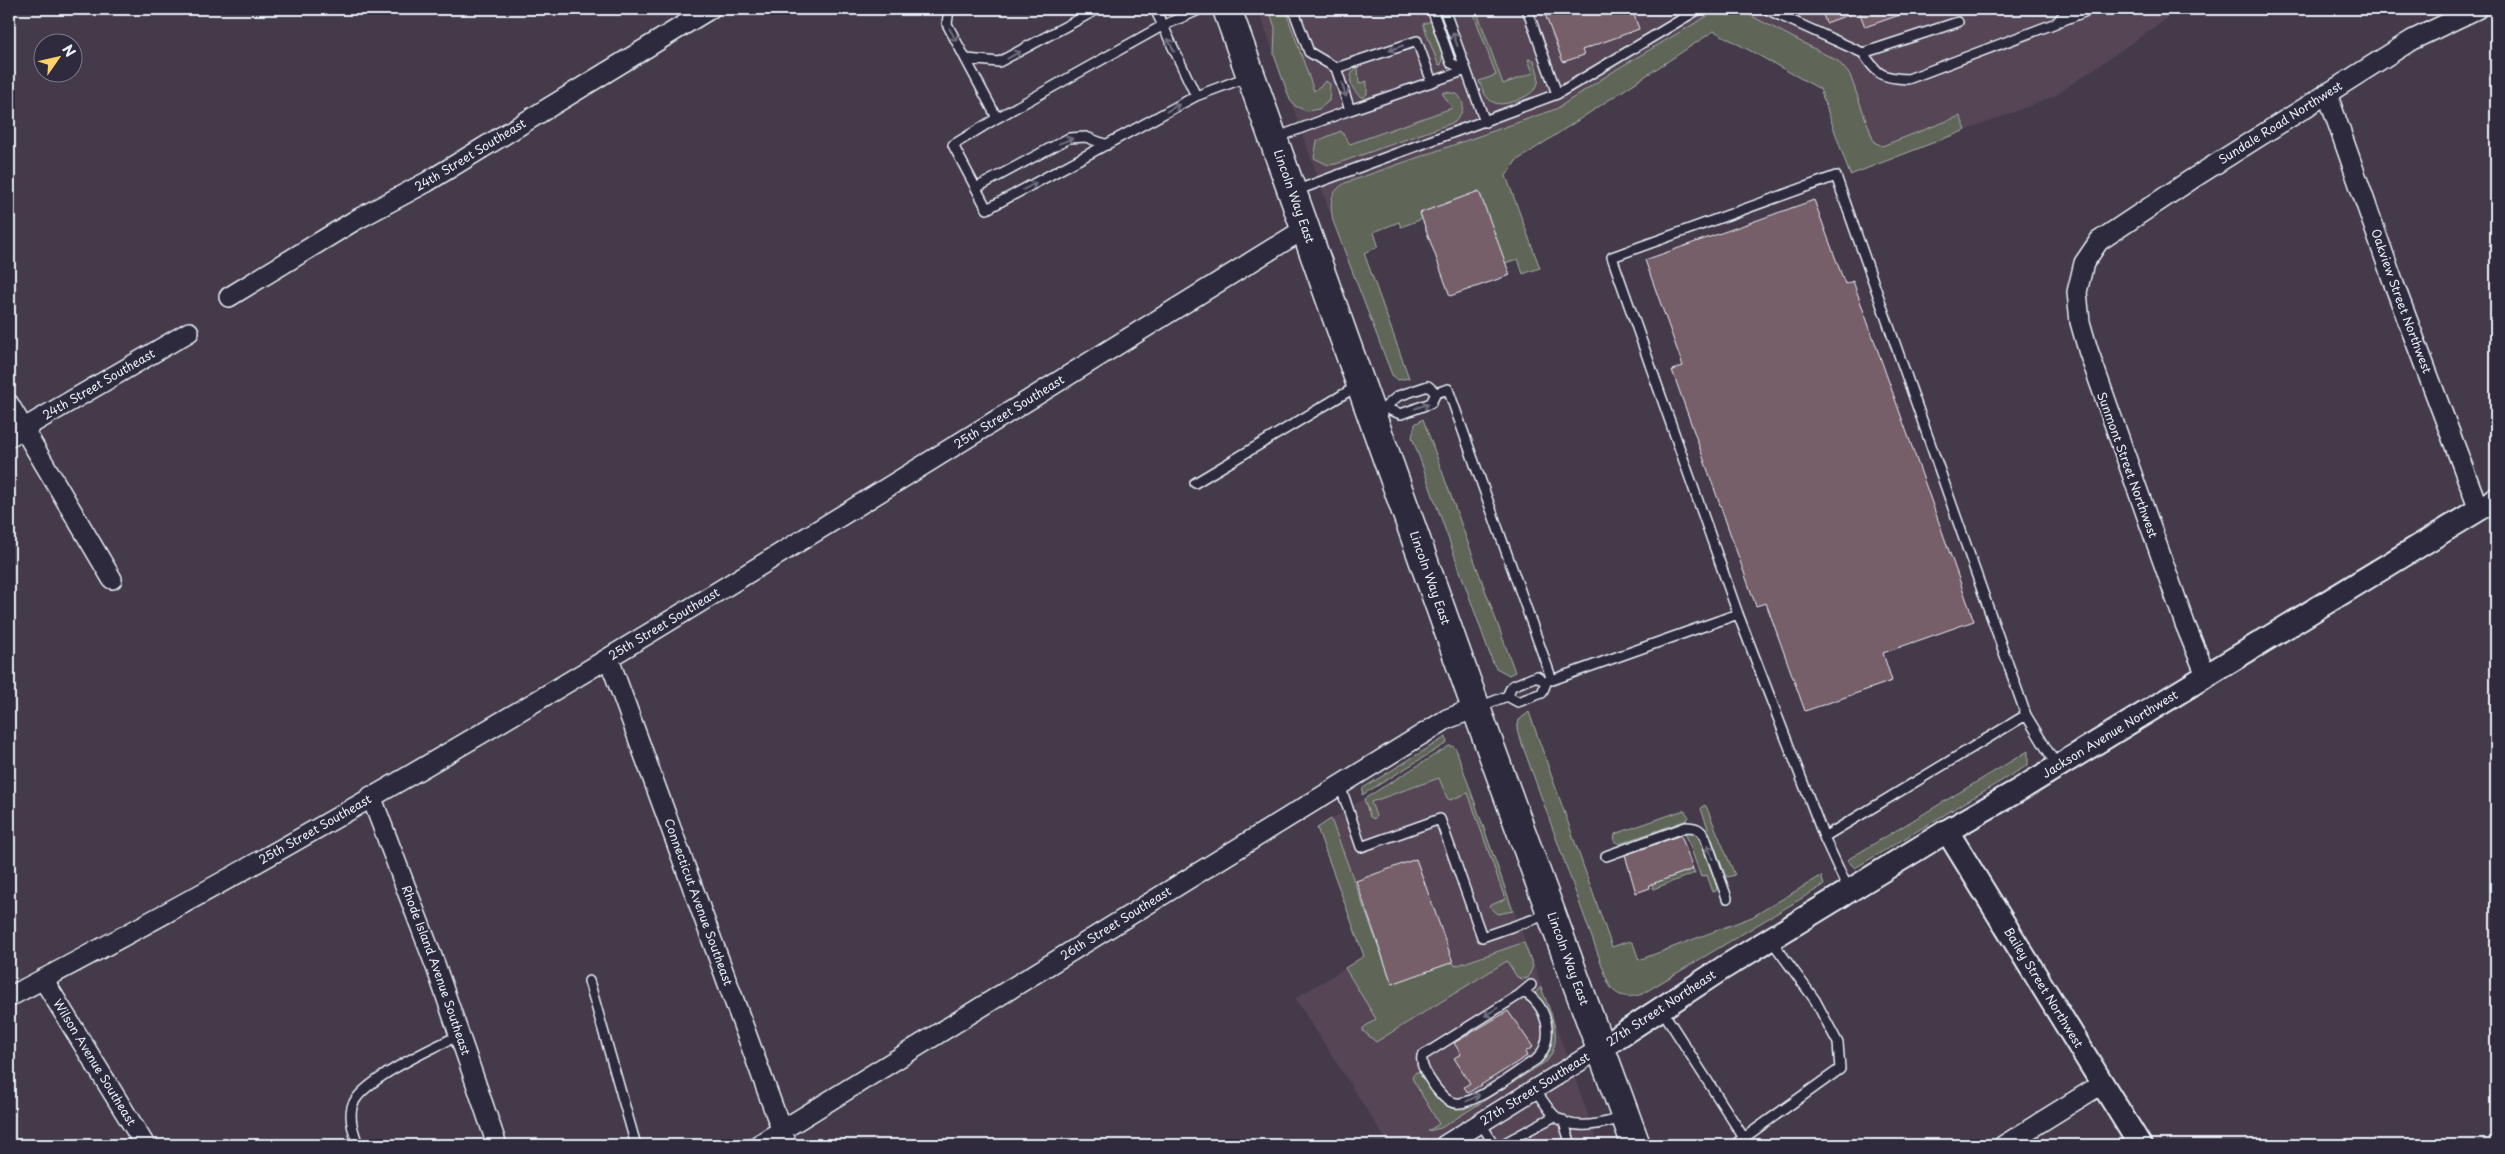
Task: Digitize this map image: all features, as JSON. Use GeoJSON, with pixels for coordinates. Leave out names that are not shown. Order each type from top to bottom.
{"type":"FeatureCollection","features":[{"type":"Feature","properties":{"kind":"main road","name":"Lincoln Way East"},"geometry":{"type":"LineString","coordinates":[[1227,9],[1361,383],[1378,410],[1476,708],[1636,1145]]}},
{"type":"Feature","properties":{"kind":"street","name":"24th Street Southeast"},"geometry":{"type":"LineString","coordinates":[[229,297],[354,221],[426,182],[710,9]]}},
{"type":"Feature","properties":{"kind":"street","name":"Sundale Road Northwest"},"geometry":{"type":"LineString","coordinates":[[2091,250],[2099,241],[2118,227],[2327,93],[2412,40],[2477,9]]}},
{"type":"Feature","properties":{"kind":"street","name":"Oakview Street Northwest"},"geometry":{"type":"LineString","coordinates":[[2327,93],[2395,287],[2488,505]]}},
{"type":"Feature","properties":{"kind":"street","name":"25th Street Southeast"},"geometry":{"type":"LineString","coordinates":[[9,997],[160,916],[608,659],[1306,228]]}},
{"type":"Feature","properties":{"kind":"street","name":"Sunmont Street Northwest"},"geometry":{"type":"LineString","coordinates":[[2091,250],[2084,263],[2077,292],[2080,322],[2088,350],[2181,615],[2206,675]]}},
{"type":"Feature","properties":{"kind":"street","name":"24th Street Southeast"},"geometry":{"type":"LineString","coordinates":[[16,433],[189,332]]}},
{"type":"Feature","properties":{"kind":"street"},"geometry":{"type":"LineString","coordinates":[[9,404],[16,433],[112,579]]}},
{"type":"Feature","properties":{"kind":"street","name":"Jackson Avenue Northwest"},"geometry":{"type":"LineString","coordinates":[[1723,968],[2488,505]]}},
{"type":"Feature","properties":{"kind":"street","name":"Connecticut Avenue Southeast"},"geometry":{"type":"LineString","coordinates":[[608,659],[784,1138]]}},
{"type":"Feature","properties":{"kind":"street","name":"26th Street Southeast"},"geometry":{"type":"LineString","coordinates":[[758,1145],[784,1138],[1340,785],[1447,719],[1476,708]]}},
{"type":"Feature","properties":{"kind":"street","name":"Rhode Island Avenue Southeast"},"geometry":{"type":"LineString","coordinates":[[371,796],[460,1035],[498,1145]]}},
{"type":"Feature","properties":{"kind":"street","name":"Bailey Street Northwest"},"geometry":{"type":"LineString","coordinates":[[1947,831],[2140,1145]]}},
{"type":"Feature","properties":{"kind":"street","name":"27th Street Northeast"},"geometry":{"type":"LineString","coordinates":[[1601,1048],[1662,1010],[1723,968]]}},
{"type":"Feature","properties":{"kind":"street","name":"Wilson Avenue Southeast"},"geometry":{"type":"LineString","coordinates":[[43,979],[145,1145]]}},
{"type":"Feature","properties":{"kind":"street","name":"27th Street Southeast"},"geometry":{"type":"LineString","coordinates":[[1445,1145],[1601,1048]]}},
{"type":"Feature","properties":{"kind":"street"},"geometry":{"type":"LineString","coordinates":[[2004,1145],[2102,1084]]}},
{"type":"Feature","properties":{"kind":"lane"},"geometry":{"type":"LineString","coordinates":[[948,9],[947,24],[997,118]]}},
{"type":"Feature","properties":{"kind":"lane"},"geometry":{"type":"LineString","coordinates":[[967,60],[999,62],[1098,9]]}},
{"type":"Feature","properties":{"kind":"lane"},"geometry":{"type":"LineString","coordinates":[[1156,9],[1162,26],[1196,96]]}},
{"type":"Feature","properties":{"kind":"lane"},"geometry":{"type":"LineString","coordinates":[[1201,9],[1162,26],[997,118],[953,145],[987,209],[1196,96],[1250,76]]}},
{"type":"Feature","properties":{"kind":"lane"},"geometry":{"type":"LineString","coordinates":[[1293,9],[1309,52],[1336,68],[1350,110]]}},
{"type":"Feature","properties":{"kind":"lane"},"geometry":{"type":"LineString","coordinates":[[1432,9],[1451,63],[1466,70]]}},
{"type":"Feature","properties":{"kind":"lane"},"geometry":{"type":"LineString","coordinates":[[1444,9],[1485,122]]}},
{"type":"Feature","properties":{"kind":"lane"},"geometry":{"type":"LineString","coordinates":[[1527,9],[1557,94]]}},
{"type":"Feature","properties":{"kind":"lane"},"geometry":{"type":"LineString","coordinates":[[1292,192],[1557,94],[1699,9]]}},
{"type":"Feature","properties":{"kind":"lane"},"geometry":{"type":"LineString","coordinates":[[1766,9],[1863,53],[1877,73],[1887,78],[1908,79],[2092,9]]}},
{"type":"Feature","properties":{"kind":"lane"},"geometry":{"type":"LineString","coordinates":[[2056,23],[2069,9]]}},
{"type":"Feature","properties":{"kind":"lane"},"geometry":{"type":"LineString","coordinates":[[1863,53],[1958,22]]}},
{"type":"Feature","properties":{"kind":"lane"},"geometry":{"type":"LineString","coordinates":[[1336,68],[1417,40],[1432,82]]}},
{"type":"Feature","properties":{"kind":"lane"},"geometry":{"type":"LineString","coordinates":[[1273,139],[1466,70]]}},
{"type":"Feature","properties":{"kind":"lane"},"geometry":{"type":"LineString","coordinates":[[976,188],[1069,138],[1086,137],[1107,145]]}},
{"type":"Feature","properties":{"kind":"lane"},"geometry":{"type":"LineString","coordinates":[[1849,892],[1824,837],[1738,614],[1612,257],[1836,176],[2026,715],[2058,766]]}},
{"type":"Feature","properties":{"kind":"lane"},"geometry":{"type":"LineString","coordinates":[[1195,483],[1361,383]]}},
{"type":"Feature","properties":{"kind":"lane"},"geometry":{"type":"LineString","coordinates":[[1378,410],[1398,396],[1428,386],[1436,393]]}},
{"type":"Feature","properties":{"kind":"lane"},"geometry":{"type":"LineString","coordinates":[[1378,410],[1401,414],[1431,403],[1436,393],[1448,389],[1549,682]]}},
{"type":"Feature","properties":{"kind":"lane"},"geometry":{"type":"LineString","coordinates":[[1507,696],[1518,702],[1542,693],[1549,682],[1738,614]]}},
{"type":"Feature","properties":{"kind":"lane"},"geometry":{"type":"LineString","coordinates":[[1476,708],[1507,696],[1512,686],[1536,676],[1549,682]]}},
{"type":"Feature","properties":{"kind":"lane"},"geometry":{"type":"LineString","coordinates":[[1824,837],[2026,715]]}},
{"type":"Feature","properties":{"kind":"lane"},"geometry":{"type":"LineString","coordinates":[[1340,785],[1361,847],[1440,819],[1482,937],[1552,913]]}},
{"type":"Feature","properties":{"kind":"lane"},"geometry":{"type":"LineString","coordinates":[[1606,856],[1686,827],[1694,827],[1700,830],[1705,837],[1726,898]]}},
{"type":"Feature","properties":{"kind":"lane"},"geometry":{"type":"LineString","coordinates":[[1734,1145],[1840,1069],[1838,1043],[1814,1000],[1771,939]]}},
{"type":"Feature","properties":{"kind":"lane"},"geometry":{"type":"LineString","coordinates":[[589,981],[636,1145]]}},
{"type":"Feature","properties":{"kind":"lane"},"geometry":{"type":"LineString","coordinates":[[1523,992],[1533,996],[1545,1018],[1548,1032],[1542,1053],[1475,1098],[1461,1104],[1448,1101],[1442,1096],[1423,1067],[1422,1056],[1531,985]]}},
{"type":"Feature","properties":{"kind":"lane"},"geometry":{"type":"LineString","coordinates":[[1662,1010],[1744,1138]]}},
{"type":"Feature","properties":{"kind":"lane"},"geometry":{"type":"LineString","coordinates":[[358,1145],[351,1120],[352,1107],[357,1097],[369,1086],[405,1063],[460,1035]]}},
{"type":"Feature","properties":{"kind":"lane"},"geometry":{"type":"LineString","coordinates":[[1535,1089],[1559,1118],[1571,1145]]}},
{"type":"Feature","properties":{"kind":"lane"},"geometry":{"type":"LineString","coordinates":[[1501,1145],[1559,1118],[1590,1126],[1626,1118]]}},
{"type":"Feature","properties":{"kind":"lane"},"geometry":{"type":"LineString","coordinates":[[1481,1123],[1494,1145]]}},
{"type":"Feature","properties":{"kind":"shaded area"},"geometry":{"type":"Polygon","coordinates":[[[1258,9],[2181,9],[2053,97],[1850,175],[1820,89],[1714,31],[1516,161],[1333,221],[1258,9]]]}},
{"type":"Feature","properties":{"kind":"shaded area"},"geometry":{"type":"Polygon","coordinates":[[[1449,746],[1453,746],[1456,749],[1599,1145],[1434,1145],[1431,1137],[1417,1145],[1389,1145],[1295,998],[1364,957],[1317,828],[1449,746]]]}},
{"type":"Feature","properties":{"kind":"green space"},"geometry":{"type":"Polygon","coordinates":[[[1269,9],[1285,9],[1314,91],[1326,81],[1330,84],[1329,101],[1319,109],[1307,111],[1295,106],[1290,100],[1274,55],[1275,28],[1269,9]]]}},
{"type":"Feature","properties":{"kind":"green space"},"geometry":{"type":"Polygon","coordinates":[[[1472,9],[1476,9],[1503,84],[1533,73],[1528,59],[1534,60],[1538,83],[1532,92],[1513,102],[1500,104],[1489,99],[1485,94],[1479,81],[1496,75],[1472,9]]]}},
{"type":"Feature","properties":{"kind":"green space"},"geometry":{"type":"Polygon","coordinates":[[[1719,9],[1738,9],[1838,61],[1850,75],[1874,142],[1882,146],[1960,116],[1966,130],[1850,175],[1820,89],[1714,31],[1516,161],[1506,176],[1540,268],[1523,274],[1518,259],[1505,263],[1420,213],[1422,219],[1401,227],[1399,222],[1374,232],[1378,245],[1376,248],[1364,253],[1409,378],[1398,380],[1392,375],[1333,221],[1331,204],[1336,191],[1345,183],[1556,109],[1617,69],[1719,9]]]}},
{"type":"Feature","properties":{"kind":"green space"},"geometry":{"type":"Polygon","coordinates":[[[1431,21],[1443,54],[1441,65],[1438,64],[1423,24],[1431,21]]]}},
{"type":"Feature","properties":{"kind":"green space"},"geometry":{"type":"Polygon","coordinates":[[[1358,67],[1359,84],[1367,81],[1367,94],[1363,98],[1355,92],[1351,83],[1352,74],[1358,67]]]}},
{"type":"Feature","properties":{"kind":"green space"},"geometry":{"type":"Polygon","coordinates":[[[1442,93],[1457,94],[1462,101],[1462,111],[1455,122],[1336,164],[1328,165],[1314,158],[1317,141],[1341,131],[1350,144],[1452,108],[1442,93]]]}},
{"type":"Feature","properties":{"kind":"green space"},"geometry":{"type":"Polygon","coordinates":[[[1423,419],[1515,672],[1509,675],[1496,668],[1493,663],[1412,437],[1415,424],[1423,419]]]}},
{"type":"Feature","properties":{"kind":"green space"},"geometry":{"type":"Polygon","coordinates":[[[1529,712],[1612,947],[1629,941],[1633,943],[1639,960],[1752,917],[1821,876],[1824,885],[1642,994],[1622,996],[1618,994],[1608,982],[1517,730],[1519,720],[1529,712]]]}},
{"type":"Feature","properties":{"kind":"green space"},"geometry":{"type":"Polygon","coordinates":[[[1446,737],[1447,743],[1362,795],[1363,788],[1446,737]]]}},
{"type":"Feature","properties":{"kind":"green space"},"geometry":{"type":"Polygon","coordinates":[[[1449,746],[1453,746],[1456,749],[1513,911],[1498,914],[1489,906],[1505,899],[1468,793],[1450,800],[1447,798],[1439,778],[1371,802],[1376,816],[1374,819],[1370,817],[1364,799],[1449,746]]]}},
{"type":"Feature","properties":{"kind":"green space"},"geometry":{"type":"Polygon","coordinates":[[[2028,751],[2028,765],[1855,868],[1847,860],[2028,751]]]}},
{"type":"Feature","properties":{"kind":"green space"},"geometry":{"type":"Polygon","coordinates":[[[1704,805],[1735,875],[1728,877],[1725,875],[1701,809],[1704,805]]]}},
{"type":"Feature","properties":{"kind":"green space"},"geometry":{"type":"Polygon","coordinates":[[[1684,810],[1689,817],[1687,820],[1619,844],[1614,841],[1615,834],[1684,810]]]}},
{"type":"Feature","properties":{"kind":"green space"},"geometry":{"type":"Polygon","coordinates":[[[1331,819],[1392,983],[1453,962],[1455,966],[1522,943],[1524,943],[1533,966],[1528,978],[1517,977],[1507,961],[1376,1042],[1363,1031],[1363,1028],[1376,1019],[1345,968],[1364,956],[1317,828],[1331,819]]]}},
{"type":"Feature","properties":{"kind":"green space"},"geometry":{"type":"Polygon","coordinates":[[[1690,831],[1699,837],[1717,888],[1716,891],[1713,892],[1707,875],[1701,877],[1685,832],[1690,831]]]}},
{"type":"Feature","properties":{"kind":"green space"},"geometry":{"type":"Polygon","coordinates":[[[1693,869],[1695,873],[1653,889],[1652,884],[1693,869]]]}},
{"type":"Feature","properties":{"kind":"green space"},"geometry":{"type":"Polygon","coordinates":[[[1541,987],[1552,1016],[1555,1034],[1555,1043],[1547,1061],[1441,1128],[1428,1131],[1439,1124],[1413,1080],[1412,1077],[1416,1072],[1425,1078],[1438,1098],[1445,1104],[1453,1108],[1464,1109],[1546,1058],[1552,1032],[1546,1008],[1535,993],[1541,987]]]}},
{"type":"Feature","properties":{"kind":"building"},"geometry":{"type":"Polygon","coordinates":[[[1333,9],[1351,9],[1335,15],[1333,9]]]}},
{"type":"Feature","properties":{"kind":"building"},"geometry":{"type":"Polygon","coordinates":[[[1543,9],[1643,9],[1633,12],[1639,29],[1582,50],[1584,55],[1563,62],[1543,9]]]}},
{"type":"Feature","properties":{"kind":"building"},"geometry":{"type":"Polygon","coordinates":[[[1821,9],[1917,9],[1865,27],[1859,11],[1826,23],[1821,9]]]}},
{"type":"Feature","properties":{"kind":"building"},"geometry":{"type":"Polygon","coordinates":[[[1479,191],[1510,275],[1450,296],[1420,213],[1479,191]]]}},
{"type":"Feature","properties":{"kind":"building"},"geometry":{"type":"Polygon","coordinates":[[[1814,200],[1845,284],[1853,281],[1974,621],[1883,653],[1892,681],[1805,711],[1766,603],[1756,606],[1672,370],[1683,366],[1645,260],[1814,200]]]}},
{"type":"Feature","properties":{"kind":"building"},"geometry":{"type":"Polygon","coordinates":[[[1681,835],[1693,869],[1649,885],[1650,888],[1636,893],[1625,855],[1681,835]]]}},
{"type":"Feature","properties":{"kind":"building"},"geometry":{"type":"Polygon","coordinates":[[[1416,859],[1453,962],[1392,984],[1356,881],[1416,859]]]}},
{"type":"Feature","properties":{"kind":"building"},"geometry":{"type":"Polygon","coordinates":[[[1508,1011],[1533,1047],[1525,1052],[1527,1056],[1468,1093],[1464,1087],[1470,1083],[1454,1058],[1461,1054],[1454,1043],[1508,1011]]]}}]}
